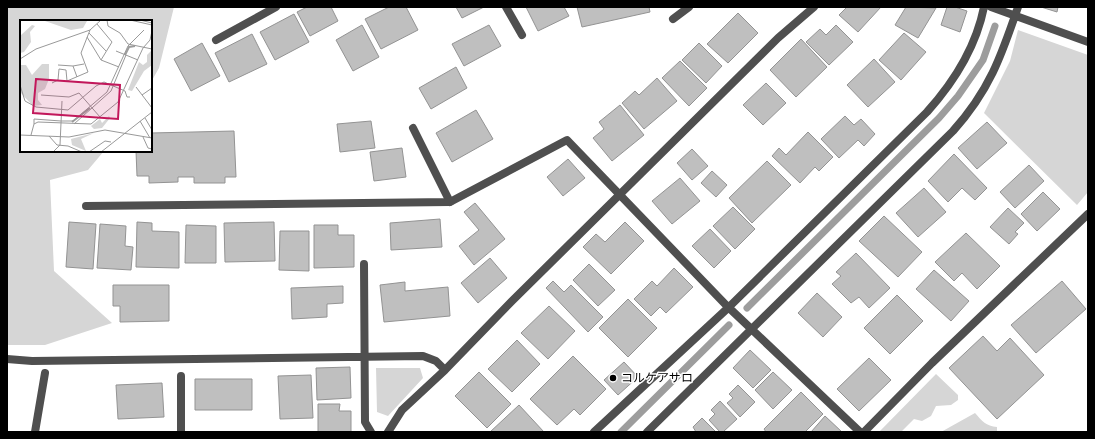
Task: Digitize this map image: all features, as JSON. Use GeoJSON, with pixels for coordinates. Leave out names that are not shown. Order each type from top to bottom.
{"type":"FeatureCollection","features":[{"type":"Feature","properties":{"kind":"street"},"geometry":{"type":"LineString","coordinates":[[216,40],[276,7]]}},
{"type":"Feature","properties":{"kind":"street"},"geometry":{"type":"LineString","coordinates":[[506,7],[522,35]]}},
{"type":"Feature","properties":{"kind":"street"},"geometry":{"type":"LineString","coordinates":[[673,19],[689,7]]}},
{"type":"Feature","properties":{"kind":"street"},"geometry":{"type":"LineString","coordinates":[[388,432],[402,410],[445,370],[783,33],[814,7]]}},
{"type":"Feature","properties":{"kind":"street"},"geometry":{"type":"LineString","coordinates":[[594,432],[729,307],[934,104],[969,53],[976,38],[984,7]]}},
{"type":"Feature","properties":{"kind":"street"},"geometry":{"type":"LineString","coordinates":[[991,7],[1088,42]]}},
{"type":"Feature","properties":{"kind":"street"},"geometry":{"type":"LineString","coordinates":[[647,432],[751,328],[942,142],[971,111],[989,82],[1003,51],[1018,7]]}},
{"type":"Feature","properties":{"kind":"street"},"geometry":{"type":"LineString","coordinates":[[413,128],[450,202]]}},
{"type":"Feature","properties":{"kind":"street"},"geometry":{"type":"LineString","coordinates":[[86,206],[450,202],[567,140],[729,307],[860,432]]}},
{"type":"Feature","properties":{"kind":"street"},"geometry":{"type":"LineString","coordinates":[[864,432],[932,363],[1088,214]]}},
{"type":"Feature","properties":{"kind":"street"},"geometry":{"type":"LineString","coordinates":[[364,264],[365,422],[371,432]]}},
{"type":"Feature","properties":{"kind":"street"},"geometry":{"type":"LineString","coordinates":[[7,359],[32,362],[423,356],[436,361],[445,370]]}},
{"type":"Feature","properties":{"kind":"street"},"geometry":{"type":"LineString","coordinates":[[36,432],[45,374]]}},
{"type":"Feature","properties":{"kind":"street"},"geometry":{"type":"LineString","coordinates":[[181,376],[181,432]]}},
{"type":"Feature","properties":{"kind":"shaded area"},"geometry":{"type":"Polygon","coordinates":[[[7,7],[174,7],[159,68],[152,80],[152,20],[20,20],[20,152],[103,152],[88,170],[50,180],[54,271],[112,323],[45,345],[7,345],[7,7]]]}},
{"type":"Feature","properties":{"kind":"shaded area"},"geometry":{"type":"Polygon","coordinates":[[[1018,30],[1088,55],[1088,192],[1077,205],[984,113],[1010,61],[1018,30]]]}},
{"type":"Feature","properties":{"kind":"shaded area"},"geometry":{"type":"Polygon","coordinates":[[[376,368],[420,368],[423,378],[388,416],[377,412],[376,368]]]}},
{"type":"Feature","properties":{"kind":"shaded area"},"geometry":{"type":"Polygon","coordinates":[[[936,374],[958,395],[958,400],[951,405],[936,406],[931,416],[922,421],[914,419],[901,432],[879,432],[936,374]]]}},
{"type":"Feature","properties":{"kind":"shaded area"},"geometry":{"type":"Polygon","coordinates":[[[975,413],[984,423],[997,427],[997,432],[941,432],[975,413]]]}},
{"type":"Feature","properties":{"kind":"building"},"geometry":{"type":"Polygon","coordinates":[[[307,7],[331,7],[338,21],[310,36],[297,12],[307,7]]]}},
{"type":"Feature","properties":{"kind":"building"},"geometry":{"type":"Polygon","coordinates":[[[389,7],[406,7],[418,30],[381,49],[365,19],[389,7]]]}},
{"type":"Feature","properties":{"kind":"building"},"geometry":{"type":"Polygon","coordinates":[[[456,7],[484,7],[462,18],[456,7]]]}},
{"type":"Feature","properties":{"kind":"building"},"geometry":{"type":"Polygon","coordinates":[[[526,7],[564,7],[569,16],[538,31],[526,7]]]}},
{"type":"Feature","properties":{"kind":"building"},"geometry":{"type":"Polygon","coordinates":[[[577,7],[649,7],[650,12],[582,27],[577,7]]]}},
{"type":"Feature","properties":{"kind":"building"},"geometry":{"type":"Polygon","coordinates":[[[847,7],[881,7],[858,32],[839,15],[847,7]]]}},
{"type":"Feature","properties":{"kind":"building"},"geometry":{"type":"Polygon","coordinates":[[[906,7],[936,8],[918,38],[895,25],[906,7]]]}},
{"type":"Feature","properties":{"kind":"building"},"geometry":{"type":"Polygon","coordinates":[[[947,7],[955,7],[967,11],[960,32],[941,25],[947,7]]]}},
{"type":"Feature","properties":{"kind":"building"},"geometry":{"type":"Polygon","coordinates":[[[1041,7],[1058,7],[1057,12],[1041,7]]]}},
{"type":"Feature","properties":{"kind":"building"},"geometry":{"type":"Polygon","coordinates":[[[738,13],[758,33],[728,63],[707,44],[738,13]]]}},
{"type":"Feature","properties":{"kind":"building"},"geometry":{"type":"Polygon","coordinates":[[[294,14],[309,42],[275,60],[260,32],[294,14]]]}},
{"type":"Feature","properties":{"kind":"building"},"geometry":{"type":"Polygon","coordinates":[[[362,25],[379,57],[353,71],[336,40],[362,25]]]}},
{"type":"Feature","properties":{"kind":"building"},"geometry":{"type":"Polygon","coordinates":[[[489,25],[501,46],[464,66],[452,44],[489,25]]]}},
{"type":"Feature","properties":{"kind":"building"},"geometry":{"type":"Polygon","coordinates":[[[836,25],[853,42],[829,65],[806,42],[820,29],[826,35],[836,25]]]}},
{"type":"Feature","properties":{"kind":"building"},"geometry":{"type":"Polygon","coordinates":[[[904,33],[926,52],[901,80],[879,60],[904,33]]]}},
{"type":"Feature","properties":{"kind":"building"},"geometry":{"type":"Polygon","coordinates":[[[252,34],[267,64],[229,82],[215,53],[252,34]]]}},
{"type":"Feature","properties":{"kind":"building"},"geometry":{"type":"Polygon","coordinates":[[[801,39],[827,67],[796,97],[770,70],[801,39]]]}},
{"type":"Feature","properties":{"kind":"building"},"geometry":{"type":"Polygon","coordinates":[[[202,43],[220,76],[191,91],[174,59],[202,43]]]}},
{"type":"Feature","properties":{"kind":"building"},"geometry":{"type":"Polygon","coordinates":[[[699,43],[722,66],[706,83],[682,60],[699,43]]]}},
{"type":"Feature","properties":{"kind":"building"},"geometry":{"type":"Polygon","coordinates":[[[874,59],[895,82],[868,107],[847,85],[874,59]]]}},
{"type":"Feature","properties":{"kind":"building"},"geometry":{"type":"Polygon","coordinates":[[[680,61],[707,88],[689,106],[662,78],[680,61]]]}},
{"type":"Feature","properties":{"kind":"building"},"geometry":{"type":"Polygon","coordinates":[[[456,67],[467,88],[431,109],[419,88],[456,67]]]}},
{"type":"Feature","properties":{"kind":"building"},"geometry":{"type":"Polygon","coordinates":[[[657,78],[677,101],[644,129],[622,103],[635,91],[639,95],[657,78]]]}},
{"type":"Feature","properties":{"kind":"building"},"geometry":{"type":"Polygon","coordinates":[[[766,83],[786,103],[763,125],[743,105],[766,83]]]}},
{"type":"Feature","properties":{"kind":"building"},"geometry":{"type":"Polygon","coordinates":[[[620,105],[644,135],[612,161],[593,138],[604,129],[599,122],[620,105]]]}},
{"type":"Feature","properties":{"kind":"building"},"geometry":{"type":"Polygon","coordinates":[[[476,110],[493,139],[452,162],[436,133],[476,110]]]}},
{"type":"Feature","properties":{"kind":"building"},"geometry":{"type":"Polygon","coordinates":[[[845,116],[854,125],[861,119],[875,134],[864,146],[858,140],[839,158],[821,139],[845,116]]]}},
{"type":"Feature","properties":{"kind":"building"},"geometry":{"type":"Polygon","coordinates":[[[371,121],[375,148],[340,152],[337,124],[371,121]]]}},
{"type":"Feature","properties":{"kind":"building"},"geometry":{"type":"Polygon","coordinates":[[[987,122],[1007,143],[977,169],[958,148],[987,122]]]}},
{"type":"Feature","properties":{"kind":"building"},"geometry":{"type":"Polygon","coordinates":[[[234,131],[236,177],[225,177],[225,183],[194,183],[194,177],[178,177],[178,182],[149,183],[149,176],[137,176],[136,152],[152,152],[152,133],[234,131]]]}},
{"type":"Feature","properties":{"kind":"building"},"geometry":{"type":"Polygon","coordinates":[[[808,132],[833,157],[819,171],[815,167],[800,183],[772,156],[779,148],[786,155],[808,132]]]}},
{"type":"Feature","properties":{"kind":"building"},"geometry":{"type":"Polygon","coordinates":[[[402,148],[406,177],[374,181],[370,152],[402,148]]]}},
{"type":"Feature","properties":{"kind":"building"},"geometry":{"type":"Polygon","coordinates":[[[692,149],[708,166],[692,180],[677,163],[692,149]]]}},
{"type":"Feature","properties":{"kind":"building"},"geometry":{"type":"Polygon","coordinates":[[[954,154],[987,188],[975,200],[962,188],[948,202],[928,181],[954,154]]]}},
{"type":"Feature","properties":{"kind":"building"},"geometry":{"type":"Polygon","coordinates":[[[568,159],[585,178],[563,196],[547,177],[568,159]]]}},
{"type":"Feature","properties":{"kind":"building"},"geometry":{"type":"Polygon","coordinates":[[[767,161],[791,185],[752,223],[729,198],[767,161]]]}},
{"type":"Feature","properties":{"kind":"building"},"geometry":{"type":"Polygon","coordinates":[[[1029,165],[1044,181],[1015,208],[1000,192],[1029,165]]]}},
{"type":"Feature","properties":{"kind":"building"},"geometry":{"type":"Polygon","coordinates":[[[712,171],[727,185],[716,197],[701,183],[712,171]]]}},
{"type":"Feature","properties":{"kind":"building"},"geometry":{"type":"Polygon","coordinates":[[[680,178],[700,201],[672,224],[652,201],[680,178]]]}},
{"type":"Feature","properties":{"kind":"building"},"geometry":{"type":"Polygon","coordinates":[[[924,188],[946,212],[918,237],[896,213],[924,188]]]}},
{"type":"Feature","properties":{"kind":"building"},"geometry":{"type":"Polygon","coordinates":[[[1043,192],[1060,209],[1037,231],[1021,214],[1043,192]]]}},
{"type":"Feature","properties":{"kind":"building"},"geometry":{"type":"Polygon","coordinates":[[[475,203],[505,239],[474,265],[459,246],[479,230],[464,212],[475,203]]]}},
{"type":"Feature","properties":{"kind":"building"},"geometry":{"type":"Polygon","coordinates":[[[733,207],[755,229],[735,249],[713,226],[733,207]]]}},
{"type":"Feature","properties":{"kind":"building"},"geometry":{"type":"Polygon","coordinates":[[[1008,208],[1024,223],[1015,232],[1018,234],[1009,244],[990,227],[1008,208]]]}},
{"type":"Feature","properties":{"kind":"building"},"geometry":{"type":"Polygon","coordinates":[[[884,216],[922,252],[898,277],[859,241],[884,216]]]}},
{"type":"Feature","properties":{"kind":"building"},"geometry":{"type":"Polygon","coordinates":[[[440,219],[442,247],[391,250],[390,223],[440,219]]]}},
{"type":"Feature","properties":{"kind":"building"},"geometry":{"type":"Polygon","coordinates":[[[69,222],[96,224],[93,269],[66,267],[69,222]]]}},
{"type":"Feature","properties":{"kind":"building"},"geometry":{"type":"Polygon","coordinates":[[[137,222],[152,223],[152,231],[179,232],[179,268],[136,267],[137,222]]]}},
{"type":"Feature","properties":{"kind":"building"},"geometry":{"type":"Polygon","coordinates":[[[274,222],[275,261],[225,262],[224,223],[274,222]]]}},
{"type":"Feature","properties":{"kind":"building"},"geometry":{"type":"Polygon","coordinates":[[[625,222],[644,241],[611,274],[583,247],[596,234],[605,242],[625,222]]]}},
{"type":"Feature","properties":{"kind":"building"},"geometry":{"type":"Polygon","coordinates":[[[100,224],[126,226],[125,246],[133,247],[131,270],[97,268],[100,224]]]}},
{"type":"Feature","properties":{"kind":"building"},"geometry":{"type":"Polygon","coordinates":[[[186,225],[216,226],[216,263],[185,263],[186,225]]]}},
{"type":"Feature","properties":{"kind":"building"},"geometry":{"type":"Polygon","coordinates":[[[314,225],[338,225],[338,235],[354,235],[354,267],[314,268],[314,225]]]}},
{"type":"Feature","properties":{"kind":"building"},"geometry":{"type":"Polygon","coordinates":[[[710,229],[731,251],[714,268],[692,246],[710,229]]]}},
{"type":"Feature","properties":{"kind":"building"},"geometry":{"type":"Polygon","coordinates":[[[280,231],[309,231],[309,271],[279,270],[280,231]]]}},
{"type":"Feature","properties":{"kind":"building"},"geometry":{"type":"Polygon","coordinates":[[[966,233],[1000,266],[977,289],[962,273],[954,281],[935,262],[966,233]]]}},
{"type":"Feature","properties":{"kind":"building"},"geometry":{"type":"Polygon","coordinates":[[[856,253],[890,288],[869,308],[859,297],[851,303],[832,284],[841,276],[836,272],[856,253]]]}},
{"type":"Feature","properties":{"kind":"building"},"geometry":{"type":"Polygon","coordinates":[[[490,258],[507,278],[478,303],[461,283],[490,258]]]}},
{"type":"Feature","properties":{"kind":"building"},"geometry":{"type":"Polygon","coordinates":[[[589,264],[615,290],[598,306],[573,280],[589,264]]]}},
{"type":"Feature","properties":{"kind":"building"},"geometry":{"type":"Polygon","coordinates":[[[674,268],[693,287],[666,313],[660,307],[651,316],[634,299],[652,281],[657,286],[674,268]]]}},
{"type":"Feature","properties":{"kind":"building"},"geometry":{"type":"Polygon","coordinates":[[[934,270],[969,301],[951,321],[916,289],[934,270]]]}},
{"type":"Feature","properties":{"kind":"building"},"geometry":{"type":"Polygon","coordinates":[[[553,281],[564,292],[571,285],[603,317],[588,332],[546,288],[553,281]]]}},
{"type":"Feature","properties":{"kind":"building"},"geometry":{"type":"Polygon","coordinates":[[[1062,281],[1086,309],[1036,353],[1011,325],[1062,281]]]}},
{"type":"Feature","properties":{"kind":"building"},"geometry":{"type":"Polygon","coordinates":[[[405,282],[405,291],[448,287],[450,316],[384,322],[380,285],[405,282]]]}},
{"type":"Feature","properties":{"kind":"building"},"geometry":{"type":"Polygon","coordinates":[[[113,285],[169,285],[169,321],[120,322],[120,306],[113,306],[113,285]]]}},
{"type":"Feature","properties":{"kind":"building"},"geometry":{"type":"Polygon","coordinates":[[[343,286],[343,303],[327,304],[327,317],[292,319],[291,288],[343,286]]]}},
{"type":"Feature","properties":{"kind":"building"},"geometry":{"type":"Polygon","coordinates":[[[817,293],[842,317],[823,337],[798,313],[817,293]]]}},
{"type":"Feature","properties":{"kind":"building"},"geometry":{"type":"Polygon","coordinates":[[[897,295],[923,321],[890,354],[864,328],[897,295]]]}},
{"type":"Feature","properties":{"kind":"building"},"geometry":{"type":"Polygon","coordinates":[[[628,299],[657,328],[628,357],[599,328],[628,299]]]}},
{"type":"Feature","properties":{"kind":"building"},"geometry":{"type":"Polygon","coordinates":[[[549,306],[575,331],[548,359],[521,333],[549,306]]]}},
{"type":"Feature","properties":{"kind":"building"},"geometry":{"type":"Polygon","coordinates":[[[983,336],[997,351],[1010,338],[1044,375],[997,419],[949,368],[983,336]]]}},
{"type":"Feature","properties":{"kind":"building"},"geometry":{"type":"Polygon","coordinates":[[[517,340],[540,364],[512,392],[488,369],[517,340]]]}},
{"type":"Feature","properties":{"kind":"building"},"geometry":{"type":"Polygon","coordinates":[[[750,350],[771,370],[753,388],[733,368],[750,350]]]}},
{"type":"Feature","properties":{"kind":"building"},"geometry":{"type":"Polygon","coordinates":[[[573,356],[606,389],[580,415],[574,409],[557,425],[530,399],[573,356]]]}},
{"type":"Feature","properties":{"kind":"building"},"geometry":{"type":"Polygon","coordinates":[[[869,358],[891,380],[859,411],[837,389],[869,358]]]}},
{"type":"Feature","properties":{"kind":"building"},"geometry":{"type":"Polygon","coordinates":[[[624,362],[638,377],[618,395],[604,380],[624,362]]]}},
{"type":"Feature","properties":{"kind":"building"},"geometry":{"type":"Polygon","coordinates":[[[350,367],[351,398],[317,400],[316,368],[350,367]]]}},
{"type":"Feature","properties":{"kind":"building"},"geometry":{"type":"Polygon","coordinates":[[[479,372],[511,404],[487,428],[455,396],[479,372]]]}},
{"type":"Feature","properties":{"kind":"building"},"geometry":{"type":"Polygon","coordinates":[[[773,372],[792,390],[773,409],[755,390],[773,372]]]}},
{"type":"Feature","properties":{"kind":"building"},"geometry":{"type":"Polygon","coordinates":[[[311,375],[313,418],[280,419],[278,376],[311,375]]]}},
{"type":"Feature","properties":{"kind":"building"},"geometry":{"type":"Polygon","coordinates":[[[195,379],[252,379],[252,410],[195,410],[195,379]]]}},
{"type":"Feature","properties":{"kind":"building"},"geometry":{"type":"Polygon","coordinates":[[[162,383],[164,417],[118,419],[116,385],[162,383]]]}},
{"type":"Feature","properties":{"kind":"building"},"geometry":{"type":"Polygon","coordinates":[[[738,385],[755,402],[740,417],[727,403],[733,398],[729,394],[738,385]]]}},
{"type":"Feature","properties":{"kind":"building"},"geometry":{"type":"Polygon","coordinates":[[[801,392],[823,414],[805,432],[766,432],[764,429],[801,392]]]}},
{"type":"Feature","properties":{"kind":"building"},"geometry":{"type":"Polygon","coordinates":[[[720,401],[737,419],[723,432],[720,432],[709,420],[715,414],[711,410],[720,401]]]}},
{"type":"Feature","properties":{"kind":"building"},"geometry":{"type":"Polygon","coordinates":[[[318,404],[340,404],[339,411],[351,411],[351,432],[318,432],[318,404]]]}},
{"type":"Feature","properties":{"kind":"building"},"geometry":{"type":"Polygon","coordinates":[[[519,405],[544,432],[490,432],[519,405]]]}},
{"type":"Feature","properties":{"kind":"building"},"geometry":{"type":"Polygon","coordinates":[[[825,416],[842,432],[811,432],[825,416]]]}},
{"type":"Feature","properties":{"kind":"building"},"geometry":{"type":"Polygon","coordinates":[[[702,418],[716,432],[696,432],[693,427],[702,418]]]}},
{"type":"Feature","properties":{"kind":"waterway"},"geometry":{"type":"LineString","coordinates":[[747,308],[939,118],[958,96],[983,60],[995,26]]}},
{"type":"Feature","properties":{"kind":"waterway"},"geometry":{"type":"LineString","coordinates":[[621,432],[729,325]]}},
{"type":"Feature","properties":{"kind":"place","name":"コルケアサロ"},"geometry":{"type":"Point","coordinates":[613,378]}}]}
